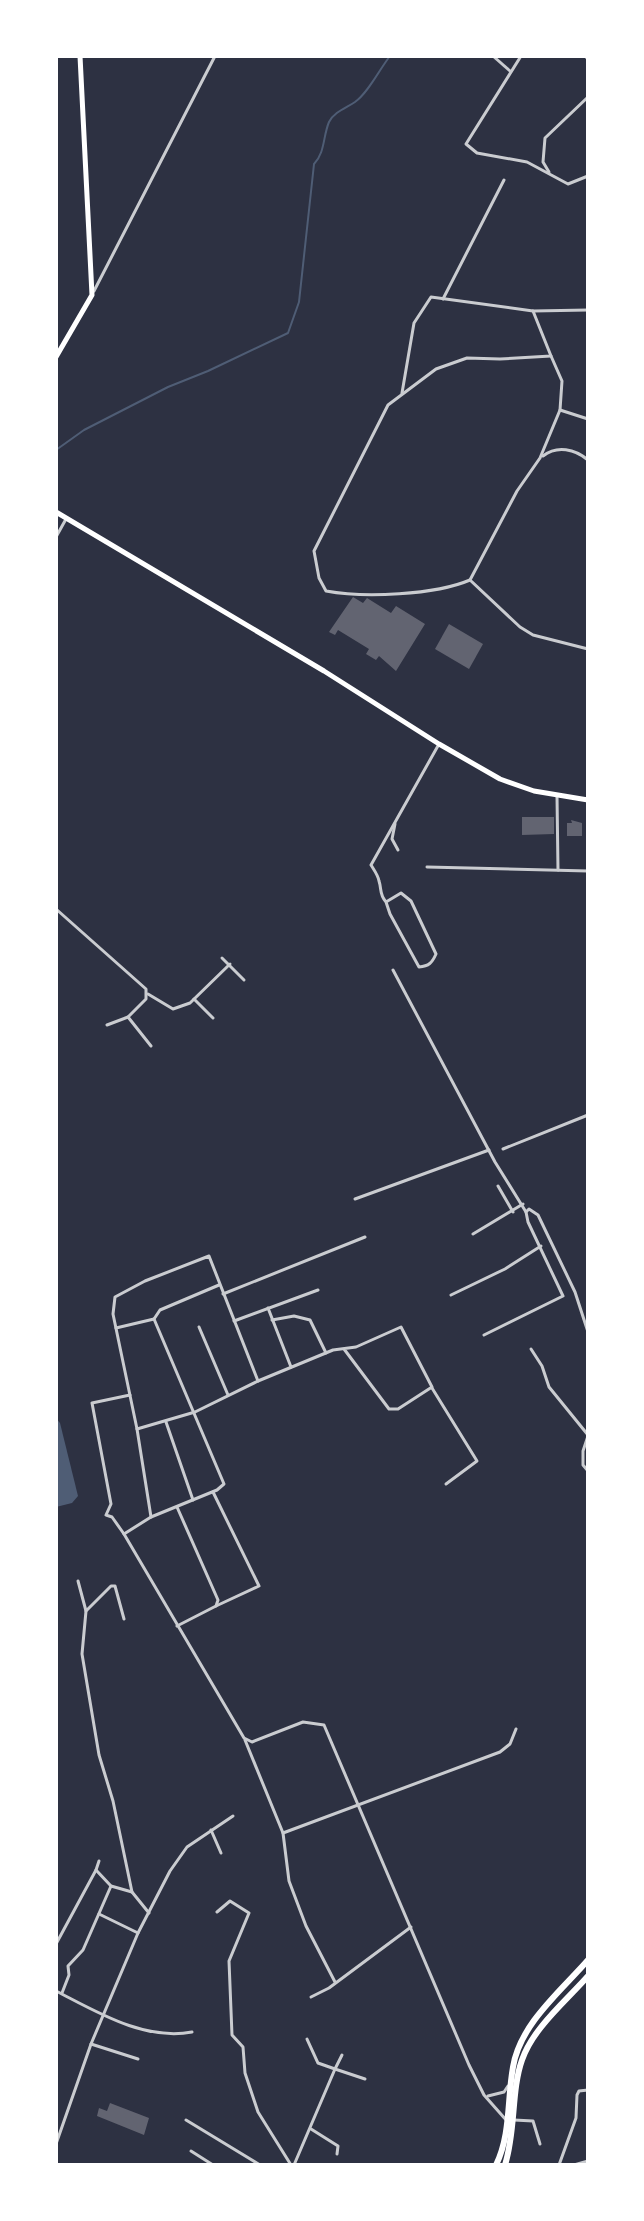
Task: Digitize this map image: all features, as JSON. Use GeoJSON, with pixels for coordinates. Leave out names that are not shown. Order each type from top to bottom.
{"type":"FeatureCollection","features":[{"type":"Feature","properties":{"kind":"highway"},"geometry":{"type":"LineString","coordinates":[[496,2165],[512,2123],[511,2082],[516,2053],[536,2018],[588,1960]]}},
{"type":"Feature","properties":{"kind":"highway"},"geometry":{"type":"LineString","coordinates":[[506,2165],[520,2065],[528,2046],[588,1976]]}},
{"type":"Feature","properties":{"kind":"main road"},"geometry":{"type":"LineString","coordinates":[[56,357],[92,295],[80,56]]}},
{"type":"Feature","properties":{"kind":"main road"},"geometry":{"type":"LineString","coordinates":[[56,512],[500,779],[519,787],[588,800]]}},
{"type":"Feature","properties":{"kind":"street"},"geometry":{"type":"LineString","coordinates":[[92,295],[215,56]]}},
{"type":"Feature","properties":{"kind":"street"},"geometry":{"type":"LineString","coordinates":[[493,56],[510,71]]}},
{"type":"Feature","properties":{"kind":"street"},"geometry":{"type":"LineString","coordinates":[[521,56],[466,144],[477,153],[515,158],[549,172],[568,184],[588,176]]}},
{"type":"Feature","properties":{"kind":"street"},"geometry":{"type":"LineString","coordinates":[[549,172],[543,162],[545,138],[588,97]]}},
{"type":"Feature","properties":{"kind":"street"},"geometry":{"type":"LineString","coordinates":[[443,299],[504,180]]}},
{"type":"Feature","properties":{"kind":"street"},"geometry":{"type":"LineString","coordinates":[[401,395],[414,323],[431,297],[533,311],[588,310]]}},
{"type":"Feature","properties":{"kind":"street"},"geometry":{"type":"LineString","coordinates":[[533,311],[562,381],[560,410],[540,458],[517,491],[470,580],[452,588],[351,595],[326,591],[314,551],[388,405],[436,369],[467,358],[551,356]]}},
{"type":"Feature","properties":{"kind":"street"},"geometry":{"type":"LineString","coordinates":[[560,410],[588,419]]}},
{"type":"Feature","properties":{"kind":"street"},"geometry":{"type":"LineString","coordinates":[[540,458],[548,452],[571,450],[588,460]]}},
{"type":"Feature","properties":{"kind":"street"},"geometry":{"type":"LineString","coordinates":[[56,537],[66,518]]}},
{"type":"Feature","properties":{"kind":"street"},"geometry":{"type":"LineString","coordinates":[[470,580],[520,627],[533,635],[588,649]]}},
{"type":"Feature","properties":{"kind":"street"},"geometry":{"type":"LineString","coordinates":[[386,902],[401,893],[411,901],[436,954],[428,966],[419,967],[413,957],[379,892],[381,884],[371,865],[439,744]]}},
{"type":"Feature","properties":{"kind":"street"},"geometry":{"type":"LineString","coordinates":[[557,796],[558,870]]}},
{"type":"Feature","properties":{"kind":"street"},"geometry":{"type":"LineString","coordinates":[[396,820],[392,839],[398,850]]}},
{"type":"Feature","properties":{"kind":"street"},"geometry":{"type":"LineString","coordinates":[[427,867],[588,871]]}},
{"type":"Feature","properties":{"kind":"street"},"geometry":{"type":"LineString","coordinates":[[56,909],[148,994],[173,1009],[194,999],[230,964]]}},
{"type":"Feature","properties":{"kind":"street"},"geometry":{"type":"LineString","coordinates":[[222,958],[244,980]]}},
{"type":"Feature","properties":{"kind":"street"},"geometry":{"type":"LineString","coordinates":[[393,970],[489,1150],[523,1204],[528,1222],[563,1296],[484,1335]]}},
{"type":"Feature","properties":{"kind":"street"},"geometry":{"type":"LineString","coordinates":[[107,1025],[128,1017],[148,994]]}},
{"type":"Feature","properties":{"kind":"street"},"geometry":{"type":"LineString","coordinates":[[194,999],[213,1018]]}},
{"type":"Feature","properties":{"kind":"street"},"geometry":{"type":"LineString","coordinates":[[128,1017],[151,1046]]}},
{"type":"Feature","properties":{"kind":"street"},"geometry":{"type":"LineString","coordinates":[[503,1149],[588,1115]]}},
{"type":"Feature","properties":{"kind":"street"},"geometry":{"type":"LineString","coordinates":[[355,1199],[489,1150]]}},
{"type":"Feature","properties":{"kind":"street"},"geometry":{"type":"LineString","coordinates":[[498,1186],[513,1212]]}},
{"type":"Feature","properties":{"kind":"street"},"geometry":{"type":"LineString","coordinates":[[473,1234],[523,1204]]}},
{"type":"Feature","properties":{"kind":"street"},"geometry":{"type":"LineString","coordinates":[[526,1212],[529,1209],[538,1215],[575,1292],[588,1332]]}},
{"type":"Feature","properties":{"kind":"street"},"geometry":{"type":"LineString","coordinates":[[223,1294],[365,1237]]}},
{"type":"Feature","properties":{"kind":"street"},"geometry":{"type":"LineString","coordinates":[[451,1295],[505,1269],[541,1246]]}},
{"type":"Feature","properties":{"kind":"street"},"geometry":{"type":"LineString","coordinates":[[151,1517],[137,1429],[113,1314],[115,1297],[145,1281],[209,1256],[258,1381]]}},
{"type":"Feature","properties":{"kind":"street"},"geometry":{"type":"LineString","coordinates":[[116,1328],[154,1319],[160,1310],[219,1285]]}},
{"type":"Feature","properties":{"kind":"street"},"geometry":{"type":"LineString","coordinates":[[234,1321],[318,1290]]}},
{"type":"Feature","properties":{"kind":"street"},"geometry":{"type":"LineString","coordinates":[[268,1308],[291,1367]]}},
{"type":"Feature","properties":{"kind":"street"},"geometry":{"type":"LineString","coordinates":[[272,1320],[294,1316],[310,1320],[326,1353]]}},
{"type":"Feature","properties":{"kind":"street"},"geometry":{"type":"LineString","coordinates":[[124,1534],[151,1517],[213,1492],[225,1481],[154,1319]]}},
{"type":"Feature","properties":{"kind":"street"},"geometry":{"type":"LineString","coordinates":[[199,1327],[228,1395]]}},
{"type":"Feature","properties":{"kind":"street"},"geometry":{"type":"LineString","coordinates":[[137,1429],[195,1412],[291,1367],[326,1353],[356,1347],[401,1327],[432,1387],[477,1461],[446,1484]]}},
{"type":"Feature","properties":{"kind":"street"},"geometry":{"type":"LineString","coordinates":[[344,1349],[389,1409],[398,1409],[432,1387]]}},
{"type":"Feature","properties":{"kind":"street"},"geometry":{"type":"LineString","coordinates":[[531,1349],[542,1366],[549,1387],[588,1436],[583,1451],[583,1465],[588,1471]]}},
{"type":"Feature","properties":{"kind":"street"},"geometry":{"type":"LineString","coordinates":[[130,1395],[92,1403],[111,1504],[106,1515],[112,1517],[124,1534],[244,1738],[283,1833],[289,1881],[306,1926],[335,1982]]}},
{"type":"Feature","properties":{"kind":"street"},"geometry":{"type":"LineString","coordinates":[[166,1422],[193,1500]]}},
{"type":"Feature","properties":{"kind":"street"},"geometry":{"type":"LineString","coordinates":[[177,1626],[259,1586],[213,1492]]}},
{"type":"Feature","properties":{"kind":"street"},"geometry":{"type":"LineString","coordinates":[[177,1507],[218,1600],[216,1606]]}},
{"type":"Feature","properties":{"kind":"street"},"geometry":{"type":"LineString","coordinates":[[78,1581],[86,1611],[82,1654],[99,1755],[113,1801],[132,1892],[149,1913]]}},
{"type":"Feature","properties":{"kind":"street"},"geometry":{"type":"LineString","coordinates":[[86,1611],[107,1589],[115,1586],[124,1619]]}},
{"type":"Feature","properties":{"kind":"street"},"geometry":{"type":"LineString","coordinates":[[244,1738],[252,1742],[303,1722],[324,1725],[484,2095],[512,2123],[533,2121],[540,2144]]}},
{"type":"Feature","properties":{"kind":"street"},"geometry":{"type":"LineString","coordinates":[[283,1833],[500,1752],[510,1744],[516,1729]]}},
{"type":"Feature","properties":{"kind":"street"},"geometry":{"type":"LineString","coordinates":[[56,2144],[91,2044],[138,1933],[170,1871],[187,1847],[233,1816]]}},
{"type":"Feature","properties":{"kind":"street"},"geometry":{"type":"LineString","coordinates":[[211,1830],[221,1853]]}},
{"type":"Feature","properties":{"kind":"street"},"geometry":{"type":"LineString","coordinates":[[56,1944],[99,1861]]}},
{"type":"Feature","properties":{"kind":"street"},"geometry":{"type":"LineString","coordinates":[[96,1870],[111,1886],[132,1892]]}},
{"type":"Feature","properties":{"kind":"street"},"geometry":{"type":"LineString","coordinates":[[62,1994],[69,1975],[68,1966],[83,1950],[111,1886]]}},
{"type":"Feature","properties":{"kind":"street"},"geometry":{"type":"LineString","coordinates":[[217,1912],[230,1901],[249,1913],[229,1961],[232,2035],[243,2047],[245,2073],[258,2112],[292,2165],[311,2129],[342,2055]]}},
{"type":"Feature","properties":{"kind":"street"},"geometry":{"type":"LineString","coordinates":[[99,1914],[138,1933]]}},
{"type":"Feature","properties":{"kind":"street"},"geometry":{"type":"LineString","coordinates":[[311,1997],[329,1988],[411,1927]]}},
{"type":"Feature","properties":{"kind":"street"},"geometry":{"type":"LineString","coordinates":[[56,1991],[104,2016],[163,2035],[192,2032]]}},
{"type":"Feature","properties":{"kind":"street"},"geometry":{"type":"LineString","coordinates":[[307,2039],[318,2063],[365,2079]]}},
{"type":"Feature","properties":{"kind":"street"},"geometry":{"type":"LineString","coordinates":[[91,2044],[138,2059]]}},
{"type":"Feature","properties":{"kind":"street"},"geometry":{"type":"LineString","coordinates":[[484,2095],[490,2097],[504,2092],[511,2082]]}},
{"type":"Feature","properties":{"kind":"street"},"geometry":{"type":"LineString","coordinates":[[559,2165],[576,2118],[577,2095],[579,2091],[588,2090]]}},
{"type":"Feature","properties":{"kind":"street"},"geometry":{"type":"LineString","coordinates":[[186,2120],[260,2165]]}},
{"type":"Feature","properties":{"kind":"street"},"geometry":{"type":"LineString","coordinates":[[311,2129],[335,2142],[337,2154]]}},
{"type":"Feature","properties":{"kind":"street"},"geometry":{"type":"LineString","coordinates":[[191,2151],[213,2165]]}},
{"type":"Feature","properties":{"kind":"street"},"geometry":{"type":"LineString","coordinates":[[574,2165],[588,2161]]}},
{"type":"Feature","properties":{"kind":"water"},"geometry":{"type":"Polygon","coordinates":[[[56,1418],[60,1423],[78,1496],[72,1503],[56,1507],[56,1418]]]}},
{"type":"Feature","properties":{"kind":"building"},"geometry":{"type":"Polygon","coordinates":[[[353,597],[363,603],[367,598],[391,613],[396,606],[425,624],[396,671],[379,656],[376,660],[366,654],[369,649],[338,630],[335,635],[329,632],[353,597]]]}},
{"type":"Feature","properties":{"kind":"building"},"geometry":{"type":"Polygon","coordinates":[[[449,624],[483,644],[469,669],[435,649],[449,624]]]}},
{"type":"Feature","properties":{"kind":"building"},"geometry":{"type":"Polygon","coordinates":[[[522,817],[554,817],[554,834],[522,835],[522,817]]]}},
{"type":"Feature","properties":{"kind":"building"},"geometry":{"type":"Polygon","coordinates":[[[571,820],[582,823],[582,836],[567,836],[567,823],[572,823],[571,820]]]}},
{"type":"Feature","properties":{"kind":"building"},"geometry":{"type":"Polygon","coordinates":[[[110,2103],[149,2118],[144,2135],[97,2116],[99,2108],[107,2111],[110,2103]]]}},
{"type":"Feature","properties":{"kind":"waterway"},"geometry":{"type":"LineString","coordinates":[[56,450],[84,430],[168,387],[288,333],[299,302],[314,164],[322,150],[329,122],[360,98],[390,56]]}}]}
